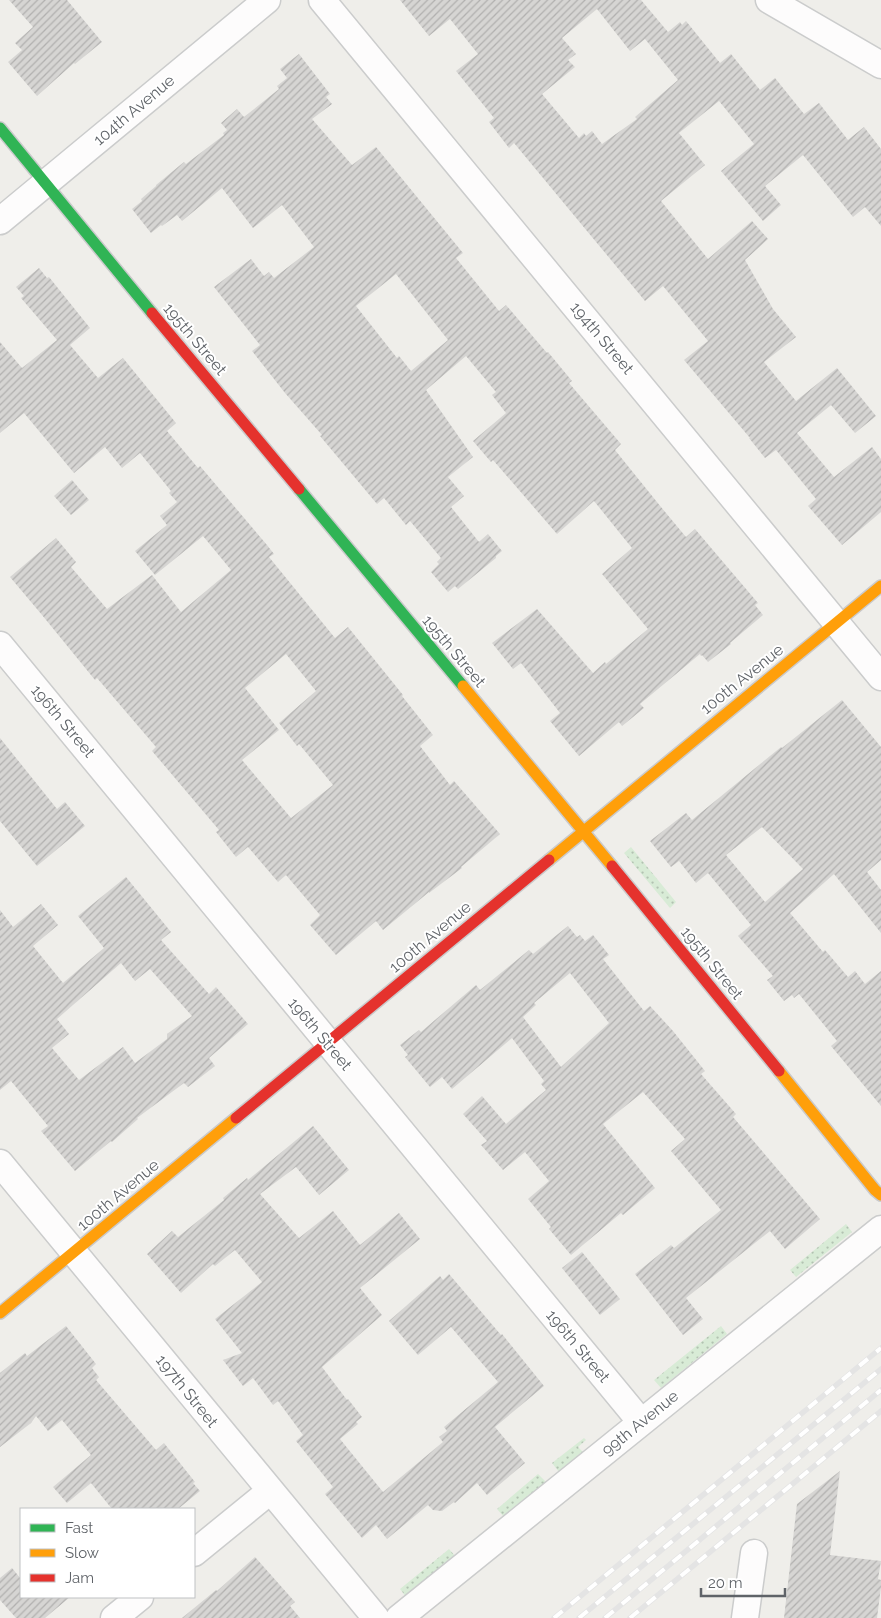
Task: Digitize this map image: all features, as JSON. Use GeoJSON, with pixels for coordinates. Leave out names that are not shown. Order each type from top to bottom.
{"type":"FeatureCollection","features":[{"type":"Feature","properties":{"kind":"street","name":"104th Avenue"},"geometry":{"type":"LineString","coordinates":[[0,220],[267,0]]}},
{"type":"Feature","properties":{"kind":"street","name":"194th Street"},"geometry":{"type":"LineString","coordinates":[[322,0],[881,677]]}},
{"type":"Feature","properties":{"kind":"street"},"geometry":{"type":"LineString","coordinates":[[769,0],[881,66]]}},
{"type":"Feature","properties":{"kind":"street","name":"195th Street"},"geometry":{"type":"LineString","coordinates":[[0,128],[44,184],[583,832],[881,1195]]}},
{"type":"Feature","properties":{"kind":"street","name":"100th Avenue"},"geometry":{"type":"LineString","coordinates":[[0,1313],[881,586]]}},
{"type":"Feature","properties":{"kind":"street","name":"196th Street"},"geometry":{"type":"LineString","coordinates":[[0,645],[641,1422]]}},
{"type":"Feature","properties":{"kind":"street","name":"197th Street"},"geometry":{"type":"LineString","coordinates":[[0,1163],[376,1618]]}},
{"type":"Feature","properties":{"kind":"street","name":"99th Avenue"},"geometry":{"type":"LineString","coordinates":[[399,1618],[881,1229]]}},
{"type":"Feature","properties":{"kind":"street"},"geometry":{"type":"LineString","coordinates":[[195,1552],[270,1490]]}},
{"type":"Feature","properties":{"kind":"street"},"geometry":{"type":"LineString","coordinates":[[745,1618],[754,1553]]}},
{"type":"Feature","properties":{"kind":"street"},"geometry":{"type":"LineString","coordinates":[[114,1618],[139,1598]]}},
{"type":"Feature","properties":{"kind":"green space"},"geometry":{"type":"Polygon","coordinates":[[[631,847],[676,902],[670,908],[624,853],[631,847]]]}},
{"type":"Feature","properties":{"kind":"green space"},"geometry":{"type":"Polygon","coordinates":[[[846,1224],[852,1232],[796,1277],[790,1270],[846,1224]]]}},
{"type":"Feature","properties":{"kind":"green space"},"geometry":{"type":"Polygon","coordinates":[[[721,1326],[727,1334],[661,1388],[654,1380],[721,1326]]]}},
{"type":"Feature","properties":{"kind":"green space"},"geometry":{"type":"Polygon","coordinates":[[[584,1438],[586,1440],[578,1447],[583,1452],[559,1472],[552,1463],[584,1438]]]}},
{"type":"Feature","properties":{"kind":"green space"},"geometry":{"type":"Polygon","coordinates":[[[538,1474],[546,1482],[504,1517],[497,1509],[538,1474]]]}},
{"type":"Feature","properties":{"kind":"green space"},"geometry":{"type":"Polygon","coordinates":[[[449,1549],[456,1557],[407,1598],[400,1589],[449,1549]]]}},
{"type":"Feature","properties":{"kind":"building"},"geometry":{"type":"Polygon","coordinates":[[[9,0],[67,0],[102,42],[74,63],[37,96],[8,62],[22,50],[15,43],[33,27],[9,0]]]}},
{"type":"Feature","properties":{"kind":"building"},"geometry":{"type":"Polygon","coordinates":[[[400,0],[641,0],[668,32],[680,22],[682,25],[686,21],[720,63],[731,54],[760,90],[775,78],[804,114],[819,103],[848,140],[864,127],[881,149],[881,226],[865,207],[853,217],[803,155],[765,186],[781,205],[763,221],[721,171],[754,144],[719,101],[679,133],[705,165],[661,201],[708,259],[752,221],[768,239],[745,260],[773,309],[796,337],[764,362],[796,401],[837,368],[876,416],[855,433],[831,405],[797,433],[834,477],[872,447],[881,459],[881,512],[842,545],[808,506],[816,499],[776,450],[765,458],[684,360],[708,341],[663,286],[645,301],[514,143],[509,148],[489,122],[494,118],[456,71],[478,54],[450,19],[429,36],[400,0]],[[597,9],[562,38],[576,54],[568,60],[575,67],[542,94],[579,138],[584,133],[586,136],[592,131],[602,144],[637,119],[635,117],[678,80],[645,39],[630,51],[597,9]]]}},
{"type":"Feature","properties":{"kind":"building"},"geometry":{"type":"Polygon","coordinates":[[[299,54],[330,94],[326,97],[332,104],[312,119],[352,165],[376,147],[463,253],[456,258],[499,311],[506,305],[572,381],[569,383],[621,444],[615,450],[686,537],[695,529],[758,603],[755,605],[763,615],[731,644],[708,662],[700,654],[640,704],[644,708],[622,726],[619,722],[579,756],[550,721],[560,713],[521,663],[513,669],[492,643],[537,609],[593,673],[648,629],[602,574],[632,548],[594,501],[557,534],[493,460],[491,462],[473,441],[506,413],[492,395],[496,392],[466,356],[426,390],[473,457],[448,477],[464,496],[451,507],[479,542],[488,534],[502,551],[458,589],[455,586],[448,592],[431,572],[439,564],[437,562],[441,558],[410,521],[406,525],[384,498],[377,504],[320,436],[322,435],[285,393],[252,351],[260,345],[214,287],[251,259],[264,276],[269,272],[274,278],[314,247],[282,205],[253,228],[222,188],[182,221],[177,215],[151,233],[132,209],[156,185],[184,162],[186,164],[224,135],[223,133],[227,130],[221,123],[237,109],[244,117],[279,89],[277,86],[287,78],[280,69],[299,54]],[[396,274],[356,306],[397,358],[399,356],[411,371],[448,340],[396,274]]]}},
{"type":"Feature","properties":{"kind":"building"},"geometry":{"type":"Polygon","coordinates":[[[39,268],[47,278],[49,277],[90,328],[70,345],[98,378],[123,358],[176,423],[167,431],[198,468],[200,466],[267,545],[274,554],[269,557],[335,638],[348,627],[433,735],[420,746],[450,785],[454,781],[500,834],[462,868],[383,930],[376,921],[336,955],[310,925],[320,915],[286,875],[278,882],[248,847],[236,857],[216,832],[219,830],[152,751],[156,747],[97,678],[95,680],[10,577],[56,538],[76,562],[71,567],[107,609],[152,575],[181,612],[231,570],[203,536],[155,575],[135,551],[167,525],[160,516],[177,502],[169,493],[171,491],[140,453],[122,468],[105,447],[74,473],[24,413],[0,433],[0,342],[22,368],[57,340],[21,298],[24,296],[16,287],[39,268]],[[286,654],[245,688],[279,730],[242,760],[291,818],[333,785],[299,744],[297,746],[279,723],[316,691],[286,654]]]}},
{"type":"Feature","properties":{"kind":"building"},"geometry":{"type":"Polygon","coordinates":[[[72,480],[89,500],[71,515],[54,496],[72,480]]]}},
{"type":"Feature","properties":{"kind":"building"},"geometry":{"type":"Polygon","coordinates":[[[842,700],[881,747],[881,860],[867,872],[881,890],[881,933],[834,874],[790,913],[823,952],[825,950],[848,977],[855,971],[865,984],[881,971],[881,1106],[831,1046],[837,1041],[799,994],[794,998],[792,995],[784,1001],[767,980],[773,976],[738,936],[751,925],[708,873],[696,883],[679,861],[671,867],[650,841],[686,813],[692,820],[842,700]],[[762,827],[726,855],[765,902],[803,869],[762,827]]]}},
{"type":"Feature","properties":{"kind":"building"},"geometry":{"type":"Polygon","coordinates":[[[0,738],[57,809],[65,802],[85,826],[37,866],[0,821],[0,738]]]}},
{"type":"Feature","properties":{"kind":"building"},"geometry":{"type":"Polygon","coordinates":[[[126,877],[171,932],[161,940],[209,994],[216,987],[248,1024],[209,1058],[215,1066],[188,1087],[184,1083],[137,1118],[112,1142],[75,1171],[41,1131],[48,1126],[11,1081],[0,1090],[0,910],[13,927],[41,904],[58,925],[33,946],[63,983],[104,948],[78,916],[126,877]],[[121,963],[57,1019],[69,1034],[52,1048],[79,1080],[123,1047],[135,1063],[167,1039],[167,1034],[192,1016],[150,969],[135,981],[121,963]]]}},
{"type":"Feature","properties":{"kind":"building"},"geometry":{"type":"Polygon","coordinates":[[[568,926],[577,937],[580,935],[585,941],[593,935],[609,955],[603,959],[644,1011],[650,1006],[673,1031],[705,1071],[701,1074],[736,1114],[733,1117],[820,1219],[785,1249],[770,1231],[686,1298],[703,1319],[683,1335],[635,1274],[671,1245],[674,1248],[721,1210],[671,1151],[685,1139],[643,1092],[603,1124],[655,1188],[623,1215],[621,1213],[571,1255],[549,1229],[551,1227],[528,1199],[549,1181],[525,1152],[503,1170],[481,1145],[487,1141],[463,1114],[482,1096],[506,1124],[546,1090],[541,1084],[544,1081],[512,1038],[452,1089],[442,1077],[430,1087],[405,1057],[408,1055],[400,1045],[419,1030],[421,1032],[476,985],[480,990],[529,950],[533,954],[568,926]],[[570,973],[534,1003],[536,1005],[523,1017],[561,1067],[609,1023],[570,973]]]}},
{"type":"Feature","properties":{"kind":"building"},"geometry":{"type":"Polygon","coordinates":[[[313,1126],[349,1170],[319,1195],[296,1167],[260,1194],[299,1238],[333,1211],[360,1245],[399,1213],[420,1239],[360,1288],[382,1315],[322,1367],[362,1417],[356,1422],[358,1424],[340,1439],[383,1492],[443,1442],[439,1437],[447,1431],[444,1427],[498,1382],[451,1327],[418,1355],[389,1321],[440,1276],[443,1280],[449,1274],[502,1334],[544,1386],[495,1427],[525,1463],[487,1495],[477,1483],[455,1503],[442,1511],[433,1510],[428,1505],[387,1539],[376,1525],[362,1538],[325,1494],[333,1487],[296,1441],[303,1435],[278,1401],[273,1405],[253,1378],[243,1386],[223,1360],[242,1353],[215,1319],[262,1282],[235,1250],[215,1266],[213,1264],[181,1293],[147,1254],[172,1231],[178,1237],[224,1200],[223,1198],[247,1178],[248,1180],[313,1126]]]}},
{"type":"Feature","properties":{"kind":"building"},"geometry":{"type":"Polygon","coordinates":[[[582,1252],[620,1299],[600,1315],[562,1268],[582,1252]]]}},
{"type":"Feature","properties":{"kind":"building"},"geometry":{"type":"Polygon","coordinates":[[[66,1326],[96,1364],[92,1368],[99,1377],[96,1380],[156,1450],[164,1443],[200,1491],[179,1508],[111,1508],[91,1483],[67,1503],[53,1487],[91,1455],[62,1420],[48,1431],[36,1416],[31,1423],[0,1447],[0,1373],[25,1353],[27,1356],[66,1326]]]}},
{"type":"Feature","properties":{"kind":"building"},"geometry":{"type":"Polygon","coordinates":[[[840,1471],[830,1555],[881,1561],[878,1579],[881,1580],[881,1587],[877,1618],[784,1618],[797,1504],[840,1471]]]}},
{"type":"Feature","properties":{"kind":"building"},"geometry":{"type":"Polygon","coordinates":[[[255,1557],[295,1602],[290,1606],[300,1618],[182,1618],[217,1591],[255,1557]]]}},
{"type":"Feature","properties":{"kind":"building"},"geometry":{"type":"Polygon","coordinates":[[[12,1568],[20,1578],[20,1598],[69,1598],[45,1618],[16,1618],[0,1600],[0,1578],[12,1568]]]}},
{"type":"Feature","properties":{"kind":"railway"},"geometry":{"type":"LineString","coordinates":[[554,1618],[881,1348]]}},
{"type":"Feature","properties":{"kind":"railway"},"geometry":{"type":"LineString","coordinates":[[579,1618],[881,1369]]}},
{"type":"Feature","properties":{"kind":"railway"},"geometry":{"type":"LineString","coordinates":[[605,1618],[881,1390]]}},
{"type":"Feature","properties":{"kind":"railway"},"geometry":{"type":"LineString","coordinates":[[630,1618],[881,1411]]}},
{"type":"Feature","properties":{"kind":"traffic: fast"},"geometry":{"type":"LineString","coordinates":[[0,128],[152,313]]}},
{"type":"Feature","properties":{"kind":"traffic: fast"},"geometry":{"type":"LineString","coordinates":[[299,489],[463,686]]}},
{"type":"Feature","properties":{"kind":"traffic: slow"},"geometry":{"type":"LineString","coordinates":[[549,860],[881,586]]}},
{"type":"Feature","properties":{"kind":"traffic: slow"},"geometry":{"type":"LineString","coordinates":[[463,686],[612,866]]}},
{"type":"Feature","properties":{"kind":"traffic: slow"},"geometry":{"type":"LineString","coordinates":[[779,1071],[881,1195]]}},
{"type":"Feature","properties":{"kind":"traffic: slow"},"geometry":{"type":"LineString","coordinates":[[0,1313],[236,1118]]}},
{"type":"Feature","properties":{"kind":"traffic: jam"},"geometry":{"type":"LineString","coordinates":[[152,313],[299,489]]}},
{"type":"Feature","properties":{"kind":"traffic: jam"},"geometry":{"type":"LineString","coordinates":[[236,1118],[549,860]]}},
{"type":"Feature","properties":{"kind":"traffic: jam"},"geometry":{"type":"LineString","coordinates":[[612,866],[779,1071]]}}]}
